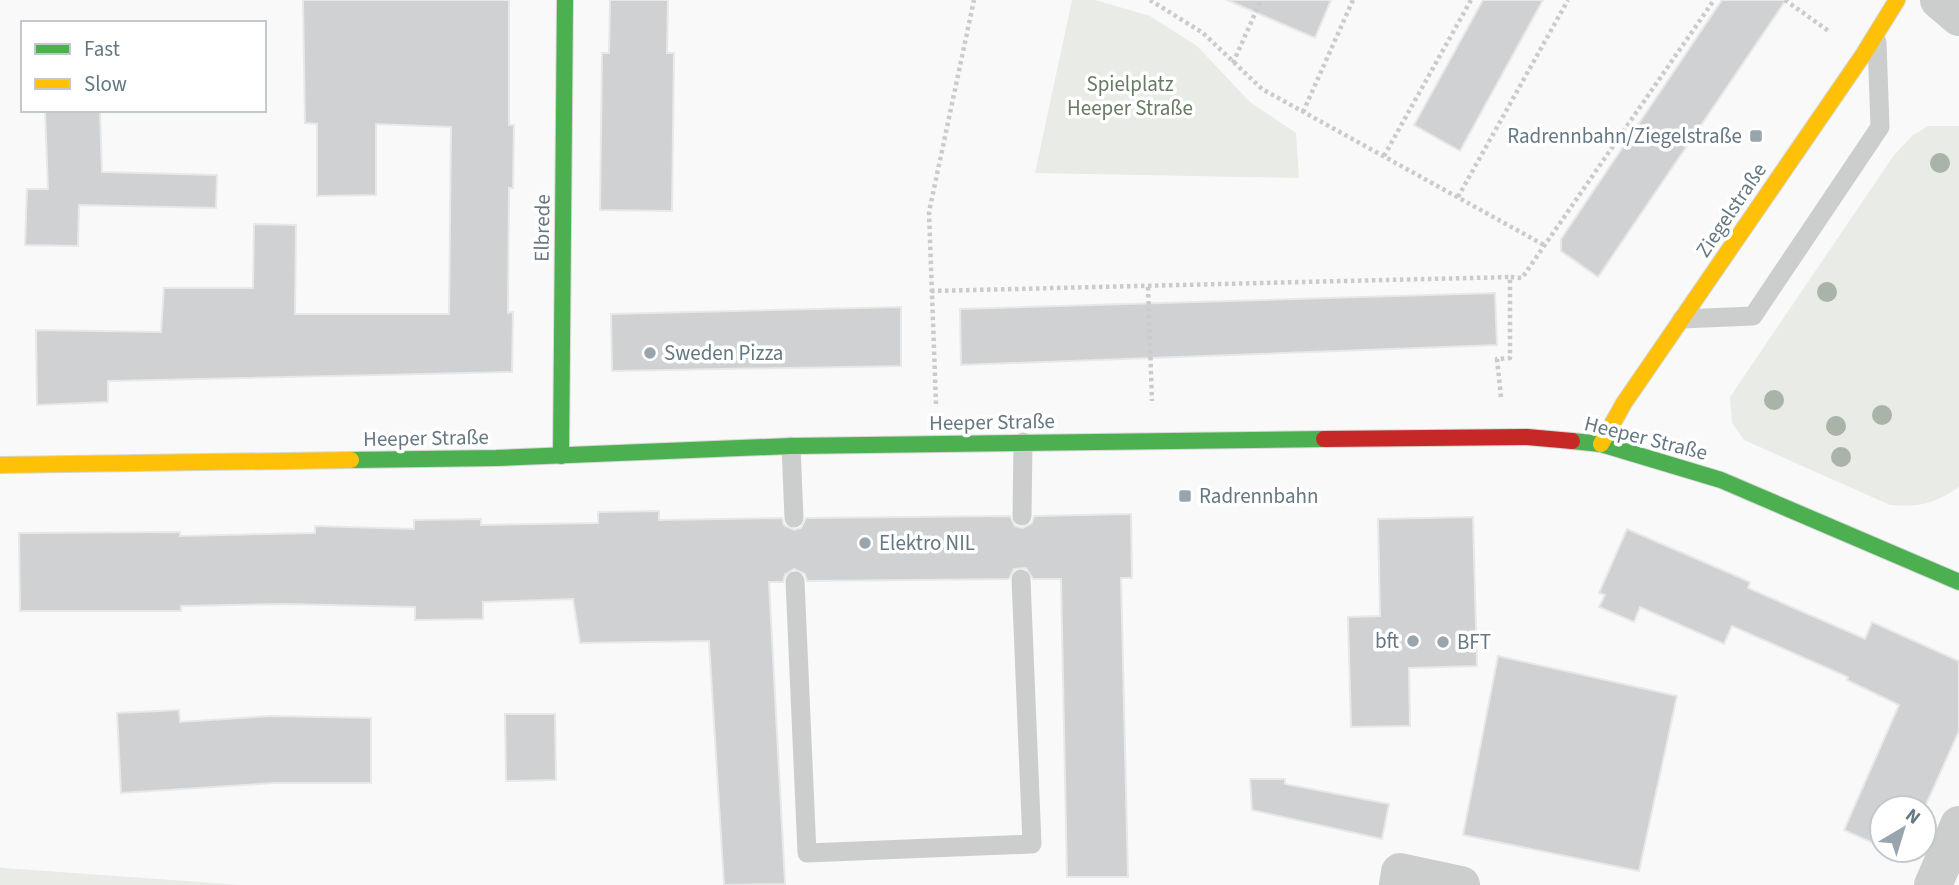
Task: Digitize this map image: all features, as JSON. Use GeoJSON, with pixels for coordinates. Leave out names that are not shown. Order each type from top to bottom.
{"type":"FeatureCollection","features":[{"type":"Feature","properties":{"kind":"main road","name":"Elbrede"},"geometry":{"type":"LineString","coordinates":[[561,456],[565,0]]}},
{"type":"Feature","properties":{"kind":"main road","name":"Ziegelstraße"},"geometry":{"type":"LineString","coordinates":[[1601,444],[1624,403],[1863,55],[1897,0]]}},
{"type":"Feature","properties":{"kind":"main road","name":"Heeper Straße"},"geometry":{"type":"LineString","coordinates":[[0,465],[561,456],[937,443],[1504,437],[1601,444],[1721,480],[1959,582]]}},
{"type":"Feature","properties":{"kind":"street"},"geometry":{"type":"LineString","coordinates":[[1939,0],[1959,17]]}},
{"type":"Feature","properties":{"kind":"street"},"geometry":{"type":"LineString","coordinates":[[1933,885],[1959,825]]}},
{"type":"Feature","properties":{"kind":"street"},"geometry":{"type":"LineString","coordinates":[[1398,885],[1400,872],[1461,885]]}},
{"type":"Feature","properties":{"kind":"lane"},"geometry":{"type":"LineString","coordinates":[[1682,319],[1753,316],[1880,127],[1877,33]]}},
{"type":"Feature","properties":{"kind":"lane"},"geometry":{"type":"LineString","coordinates":[[1022,516],[1023,442]]}},
{"type":"Feature","properties":{"kind":"lane"},"geometry":{"type":"LineString","coordinates":[[791,446],[794,518]]}},
{"type":"Feature","properties":{"kind":"lane"},"geometry":{"type":"LineString","coordinates":[[796,581],[807,853],[1032,844],[1021,579]]}},
{"type":"Feature","properties":{"kind":"path"},"geometry":{"type":"LineString","coordinates":[[937,443],[929,212],[974,0]]}},
{"type":"Feature","properties":{"kind":"path"},"geometry":{"type":"LineString","coordinates":[[1233,63],[1261,0]]}},
{"type":"Feature","properties":{"kind":"path"},"geometry":{"type":"LineString","coordinates":[[1303,112],[1353,0]]}},
{"type":"Feature","properties":{"kind":"path"},"geometry":{"type":"LineString","coordinates":[[1384,156],[1471,0]]}},
{"type":"Feature","properties":{"kind":"path"},"geometry":{"type":"LineString","coordinates":[[1458,197],[1568,0]]}},
{"type":"Feature","properties":{"kind":"path"},"geometry":{"type":"LineString","coordinates":[[931,291],[1522,278],[1714,0]]}},
{"type":"Feature","properties":{"kind":"path"},"geometry":{"type":"LineString","coordinates":[[1785,0],[1863,55]]}},
{"type":"Feature","properties":{"kind":"path"},"geometry":{"type":"LineString","coordinates":[[1153,1],[1203,33],[1262,89],[1545,245]]}},
{"type":"Feature","properties":{"kind":"path"},"geometry":{"type":"LineString","coordinates":[[1504,437],[1497,359],[1510,358],[1510,277]]}},
{"type":"Feature","properties":{"kind":"path"},"geometry":{"type":"LineString","coordinates":[[1148,287],[1153,442]]}},
{"type":"Feature","properties":{"kind":"green space","name":"Spielplatz Heeper Straße"},"geometry":{"type":"Polygon","coordinates":[[[1072,0],[1095,0],[1150,16],[1197,46],[1250,102],[1296,133],[1299,178],[1035,173],[1072,0]]]}},
{"type":"Feature","properties":{"kind":"green space"},"geometry":{"type":"Polygon","coordinates":[[[1928,126],[1959,126],[1959,487],[1926,503],[1890,505],[1744,440],[1732,423],[1730,397],[1894,155],[1912,136],[1928,126]]]}},
{"type":"Feature","properties":{"kind":"green space"},"geometry":{"type":"Polygon","coordinates":[[[0,867],[4,868],[241,885],[0,885],[0,867]]]}},
{"type":"Feature","properties":{"kind":"building"},"geometry":{"type":"Polygon","coordinates":[[[303,0],[509,0],[509,125],[514,125],[513,188],[509,188],[508,313],[513,312],[512,372],[108,381],[108,402],[37,405],[36,330],[161,332],[164,288],[253,288],[254,224],[296,225],[295,314],[449,314],[451,127],[376,124],[376,195],[317,196],[317,124],[305,123],[303,0]]]}},
{"type":"Feature","properties":{"kind":"building"},"geometry":{"type":"Polygon","coordinates":[[[610,0],[668,0],[667,53],[674,53],[672,211],[600,210],[602,53],[609,53],[610,0]]]}},
{"type":"Feature","properties":{"kind":"building"},"geometry":{"type":"Polygon","coordinates":[[[1227,0],[1331,0],[1315,38],[1227,0]]]}},
{"type":"Feature","properties":{"kind":"building"},"geometry":{"type":"Polygon","coordinates":[[[1483,0],[1543,0],[1460,151],[1414,125],[1483,0]]]}},
{"type":"Feature","properties":{"kind":"building"},"geometry":{"type":"Polygon","coordinates":[[[1722,0],[1786,0],[1598,277],[1561,251],[1561,239],[1722,0]]]}},
{"type":"Feature","properties":{"kind":"building"},"geometry":{"type":"Polygon","coordinates":[[[45,112],[100,112],[102,172],[217,175],[216,208],[79,205],[78,246],[25,245],[27,189],[48,189],[45,112]]]}},
{"type":"Feature","properties":{"kind":"building"},"geometry":{"type":"Polygon","coordinates":[[[1495,293],[1497,345],[961,365],[960,309],[1495,293]]]}},
{"type":"Feature","properties":{"kind":"building"},"geometry":{"type":"Polygon","coordinates":[[[901,307],[901,366],[612,371],[611,314],[901,307]]]}},
{"type":"Feature","properties":{"kind":"building"},"geometry":{"type":"Polygon","coordinates":[[[659,511],[659,520],[782,518],[784,525],[794,530],[801,528],[806,518],[1010,516],[1015,526],[1023,528],[1032,523],[1034,516],[1131,514],[1132,578],[1121,578],[1128,877],[1067,877],[1061,579],[1033,579],[1026,568],[1014,569],[1009,579],[807,581],[805,574],[794,569],[785,575],[783,582],[769,582],[785,884],[724,885],[709,641],[580,643],[573,599],[483,602],[483,619],[415,620],[415,607],[286,604],[181,606],[181,611],[20,611],[19,533],[180,532],[180,536],[315,533],[315,526],[414,529],[414,520],[481,519],[481,525],[598,523],[598,512],[659,511]]]}},
{"type":"Feature","properties":{"kind":"building","name":"bft"},"geometry":{"type":"Polygon","coordinates":[[[1473,517],[1477,666],[1409,668],[1410,726],[1351,727],[1348,617],[1380,616],[1378,519],[1473,517]]]}},
{"type":"Feature","properties":{"kind":"building"},"geometry":{"type":"Polygon","coordinates":[[[1627,529],[1750,582],[1748,588],[1865,639],[1872,622],[1959,661],[1959,731],[1931,794],[1868,794],[1868,841],[1844,830],[1899,705],[1847,680],[1848,677],[1732,626],[1724,644],[1640,607],[1634,622],[1599,607],[1605,595],[1599,593],[1627,529]]]}},
{"type":"Feature","properties":{"kind":"building"},"geometry":{"type":"Polygon","coordinates":[[[1498,656],[1677,696],[1639,871],[1463,835],[1498,656]]]}},
{"type":"Feature","properties":{"kind":"building"},"geometry":{"type":"Polygon","coordinates":[[[179,710],[180,722],[270,716],[371,718],[371,783],[274,783],[121,793],[117,713],[179,710]]]}},
{"type":"Feature","properties":{"kind":"building"},"geometry":{"type":"Polygon","coordinates":[[[505,714],[555,714],[556,780],[506,781],[505,714]]]}},
{"type":"Feature","properties":{"kind":"building"},"geometry":{"type":"Polygon","coordinates":[[[1250,779],[1285,779],[1285,784],[1389,804],[1382,839],[1252,810],[1250,779]]]}},
{"type":"Feature","properties":{"kind":"traffic: fast"},"geometry":{"type":"LineString","coordinates":[[561,456],[565,0]]}},
{"type":"Feature","properties":{"kind":"traffic: fast"},"geometry":{"type":"LineString","coordinates":[[351,460],[496,458],[791,446],[1324,439]]}},
{"type":"Feature","properties":{"kind":"traffic: fast"},"geometry":{"type":"LineString","coordinates":[[1572,441],[1601,444],[1721,480],[1959,582]]}},
{"type":"Feature","properties":{"kind":"traffic: slow"},"geometry":{"type":"LineString","coordinates":[[1601,444],[1624,403],[1863,55],[1897,0]]}},
{"type":"Feature","properties":{"kind":"traffic: slow"},"geometry":{"type":"LineString","coordinates":[[0,465],[351,460]]}},
{"type":"Feature","properties":{"kind":"traffic: jam"},"geometry":{"type":"LineString","coordinates":[[1324,439],[1527,437],[1572,441]]}},
{"type":"Feature","properties":{"kind":"place","name":"Radrennbahn/Ziegelstraße"},"geometry":{"type":"Point","coordinates":[1756,136]}},
{"type":"Feature","properties":{"kind":"place","name":"Sweden Pizza"},"geometry":{"type":"Point","coordinates":[650,353]}},
{"type":"Feature","properties":{"kind":"place","name":"Radrennbahn"},"geometry":{"type":"Point","coordinates":[1185,496]}},
{"type":"Feature","properties":{"kind":"place","name":"Elektro NIL"},"geometry":{"type":"Point","coordinates":[865,543]}},
{"type":"Feature","properties":{"kind":"place","name":"bft"},"geometry":{"type":"Point","coordinates":[1413,641]}},
{"type":"Feature","properties":{"kind":"place","name":"BFT"},"geometry":{"type":"Point","coordinates":[1443,642]}}]}
